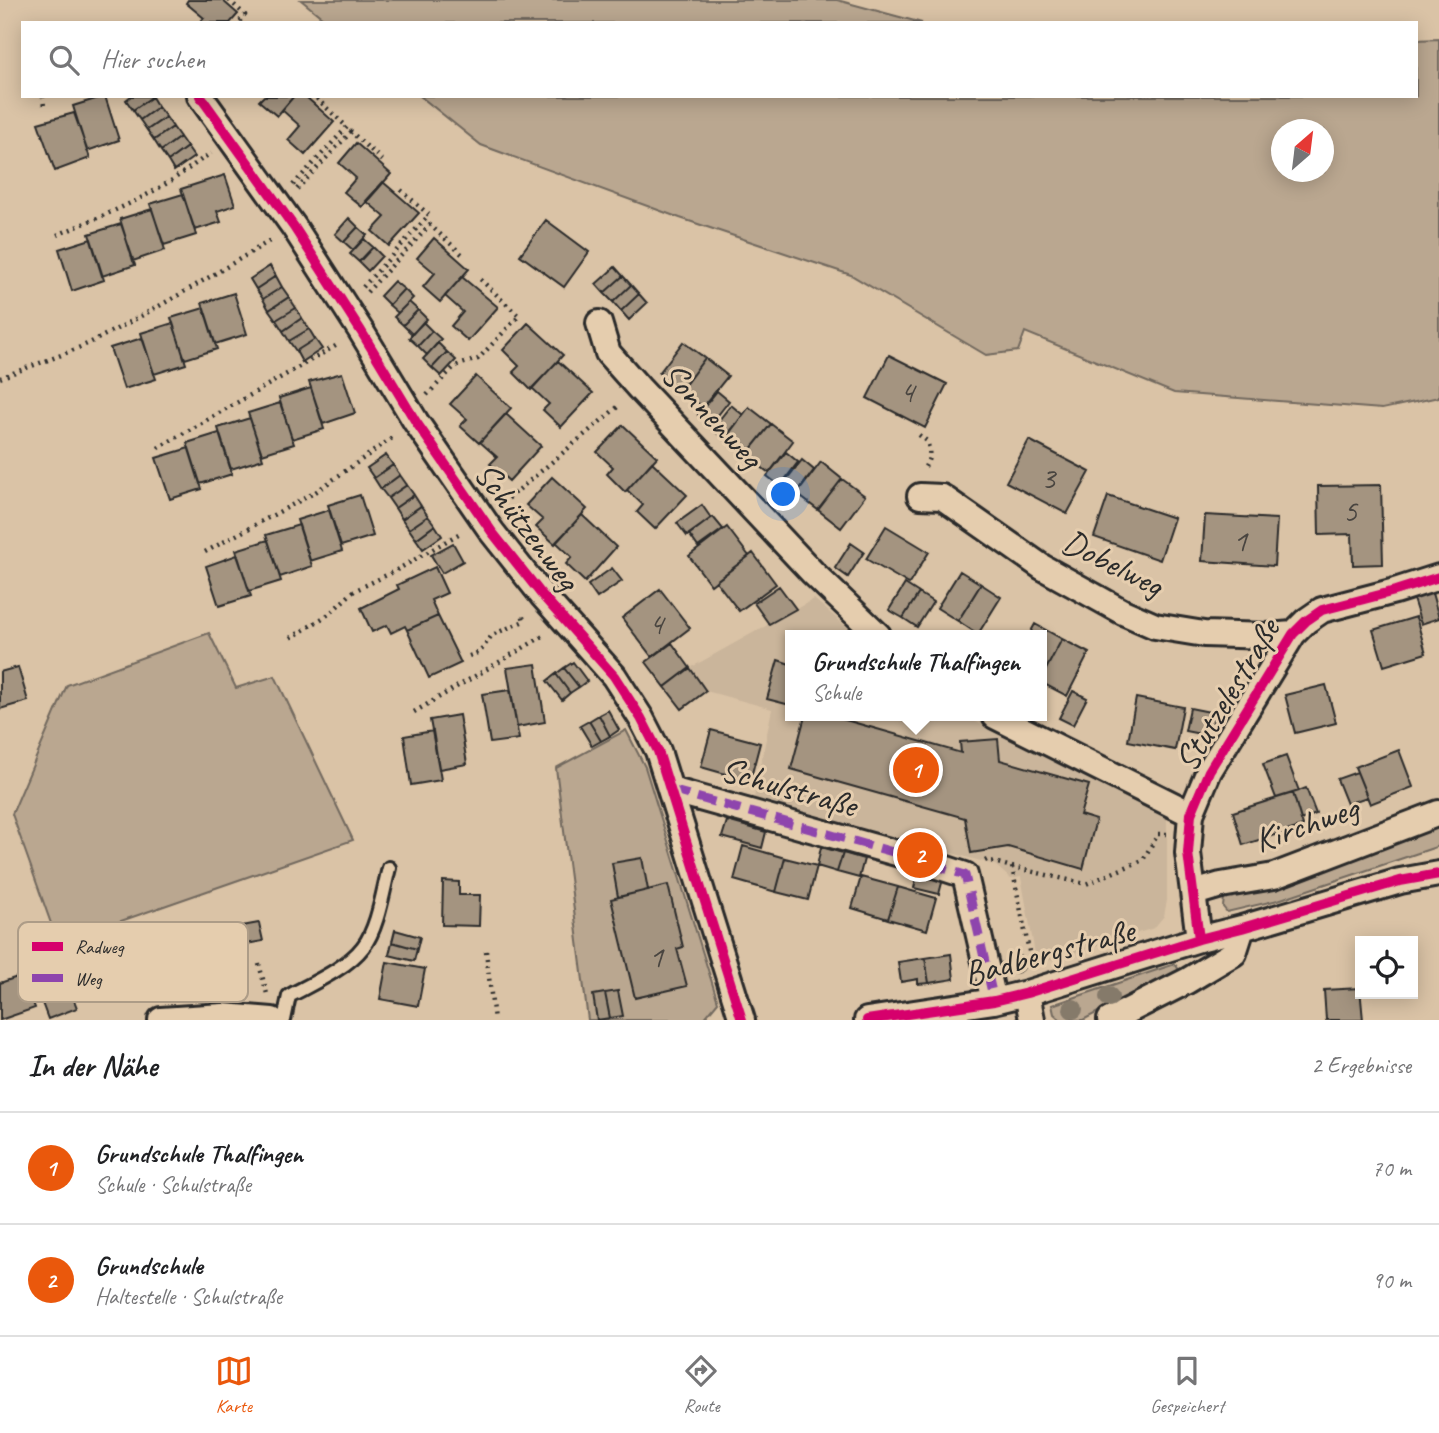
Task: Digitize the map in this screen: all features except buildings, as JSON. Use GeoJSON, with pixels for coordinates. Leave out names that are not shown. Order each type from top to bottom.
{"type":"FeatureCollection","features":[{"type":"Feature","properties":{"kind":"street","name":"Schützenweg"},"geometry":{"type":"LineString","coordinates":[[201,98],[293,227],[411,414],[483,520],[542,595],[614,676],[640,718],[658,751],[742,1020]]}},
{"type":"Feature","properties":{"kind":"street","name":"Sonnenweg"},"geometry":{"type":"LineString","coordinates":[[599,323],[608,353],[639,388],[813,573],[873,630]]}},
{"type":"Feature","properties":{"kind":"street","name":"Dobelweg"},"geometry":{"type":"LineString","coordinates":[[920,496],[942,498],[1042,567],[1123,612],[1155,626],[1204,634],[1293,634]]}},
{"type":"Feature","properties":{"kind":"street","name":"Stutzelestraße"},"geometry":{"type":"LineString","coordinates":[[1199,939],[1188,853],[1189,823],[1209,771],[1293,634],[1322,610],[1439,577]]}},
{"type":"Feature","properties":{"kind":"street"},"geometry":{"type":"LineString","coordinates":[[1004,721],[1189,823]]}},
{"type":"Feature","properties":{"kind":"street","name":"Schulstraße"},"geometry":{"type":"LineString","coordinates":[[671,790],[965,874]]}},
{"type":"Feature","properties":{"kind":"street","name":"Kirchweg"},"geometry":{"type":"LineString","coordinates":[[1194,893],[1274,876],[1439,813]]}},
{"type":"Feature","properties":{"kind":"street"},"geometry":{"type":"LineString","coordinates":[[965,874],[994,1001]]}},
{"type":"Feature","properties":{"kind":"street","name":"Badbergstraße"},"geometry":{"type":"LineString","coordinates":[[867,1020],[994,1001],[1027,993],[1199,939],[1400,881],[1439,874]]}},
{"type":"Feature","properties":{"kind":"street"},"geometry":{"type":"LineString","coordinates":[[1110,1020],[1234,954],[1242,928]]}},
{"type":"Feature","properties":{"kind":"street"},"geometry":{"type":"LineString","coordinates":[[1027,993],[1032,1020]]}},
{"type":"Feature","properties":{"kind":"street"},"geometry":{"type":"LineString","coordinates":[[161,1020],[223,1016],[272,1020]]}},
{"type":"Feature","properties":{"kind":"lane"},"geometry":{"type":"LineString","coordinates":[[284,1020],[289,996],[352,959],[364,946],[375,922],[389,868]]}},
{"type":"Feature","properties":{"kind":"path"},"geometry":{"type":"LineString","coordinates":[[229,0],[246,15],[240,21]]}},
{"type":"Feature","properties":{"kind":"path"},"geometry":{"type":"LineString","coordinates":[[43,98],[44,107]]}},
{"type":"Feature","properties":{"kind":"path"},"geometry":{"type":"LineString","coordinates":[[316,98],[348,127],[294,188],[351,132],[383,161]]}},
{"type":"Feature","properties":{"kind":"path"},"geometry":{"type":"LineString","coordinates":[[57,235],[115,210],[163,185],[231,138]]}},
{"type":"Feature","properties":{"kind":"path"},"geometry":{"type":"LineString","coordinates":[[401,190],[429,215],[376,278],[430,225],[464,257]]}},
{"type":"Feature","properties":{"kind":"path"},"geometry":{"type":"LineString","coordinates":[[0,377],[104,336],[293,227]]}},
{"type":"Feature","properties":{"kind":"path"},"geometry":{"type":"LineString","coordinates":[[411,414],[455,366],[478,359],[519,316],[480,279]]}},
{"type":"Feature","properties":{"kind":"path"},"geometry":{"type":"LineString","coordinates":[[158,447],[361,331]]}},
{"type":"Feature","properties":{"kind":"path"},"geometry":{"type":"LineString","coordinates":[[517,491],[610,413]]}},
{"type":"Feature","properties":{"kind":"path"},"geometry":{"type":"LineString","coordinates":[[919,435],[927,441],[930,451],[930,461],[919,475],[920,496]]}},
{"type":"Feature","properties":{"kind":"path"},"geometry":{"type":"LineString","coordinates":[[205,552],[314,494],[376,449]]}},
{"type":"Feature","properties":{"kind":"path"},"geometry":{"type":"LineString","coordinates":[[291,638],[328,614],[354,591],[395,571],[483,520]]}},
{"type":"Feature","properties":{"kind":"path"},"geometry":{"type":"LineString","coordinates":[[469,656],[480,652],[492,635],[524,621],[522,608]]}},
{"type":"Feature","properties":{"kind":"path"},"geometry":{"type":"LineString","coordinates":[[414,712],[567,622]]}},
{"type":"Feature","properties":{"kind":"path"},"geometry":{"type":"LineString","coordinates":[[965,874],[987,860],[1086,884],[1143,860],[1158,834],[1189,823]]}},
{"type":"Feature","properties":{"kind":"path"},"geometry":{"type":"LineString","coordinates":[[1012,867],[1033,969],[1042,966]]}},
{"type":"Feature","properties":{"kind":"path"},"geometry":{"type":"LineString","coordinates":[[486,951],[494,1020]]}},
{"type":"Feature","properties":{"kind":"path"},"geometry":{"type":"LineString","coordinates":[[259,964],[267,995]]}},
{"type":"Feature","properties":{"kind":"shaded area"},"geometry":{"type":"Polygon","coordinates":[[[301,0],[837,0],[915,21],[327,21],[301,0]]]}},
{"type":"Feature","properties":{"kind":"shaded area"},"geometry":{"type":"Polygon","coordinates":[[[1439,39],[1439,397],[1382,409],[1174,393],[1025,332],[1018,351],[986,355],[851,275],[680,218],[481,145],[422,98],[1418,98],[1418,40],[1439,39]]]}},
{"type":"Feature","properties":{"kind":"shaded area"},"geometry":{"type":"Polygon","coordinates":[[[814,599],[850,630],[785,630],[785,721],[974,721],[1167,817],[1167,900],[1164,916],[1154,928],[1037,964],[1021,877],[1011,879],[995,865],[754,798],[772,709],[706,691],[690,668],[814,599]]]}},
{"type":"Feature","properties":{"kind":"shaded area"},"geometry":{"type":"Polygon","coordinates":[[[209,633],[236,688],[275,676],[353,840],[118,922],[51,922],[12,814],[67,685],[209,633]]]}},
{"type":"Feature","properties":{"kind":"shaded area"},"geometry":{"type":"Polygon","coordinates":[[[626,730],[645,767],[718,1002],[703,1020],[588,1020],[556,768],[626,730]]]}},
{"type":"Feature","properties":{"kind":"shaded area"},"geometry":{"type":"Polygon","coordinates":[[[1439,826],[1439,846],[1278,900],[1227,912],[1223,907],[1224,898],[1236,890],[1439,826]]]}},
{"type":"Feature","properties":{"kind":"shaded area"},"geometry":{"type":"Polygon","coordinates":[[[1175,964],[1179,970],[1083,1020],[1061,1020],[1054,1014],[1052,1005],[1175,964]]]}},
{"type":"Feature","properties":{"kind":"marked path"},"geometry":{"type":"LineString","coordinates":[[671,790],[907,856],[965,875],[994,1001]]}},
{"type":"Feature","properties":{"kind":"cycle path"},"geometry":{"type":"LineString","coordinates":[[201,98],[294,227],[416,422],[492,532],[542,595],[614,676],[641,718],[658,751],[742,1020]]}},
{"type":"Feature","properties":{"kind":"cycle path"},"geometry":{"type":"LineString","coordinates":[[1199,939],[1188,853],[1191,814],[1209,771],[1293,634],[1322,610],[1439,577]]}},
{"type":"Feature","properties":{"kind":"cycle path"},"geometry":{"type":"LineString","coordinates":[[867,1020],[994,1001],[1027,993],[1199,939],[1400,881],[1439,874]]}},
{"type":"Feature","properties":{"kind":"place","name":"Grundschule Thalfingen"},"geometry":{"type":"Point","coordinates":[916,770]}},
{"type":"Feature","properties":{"kind":"place","name":"Grundschule"},"geometry":{"type":"Point","coordinates":[920,855]}}]}
